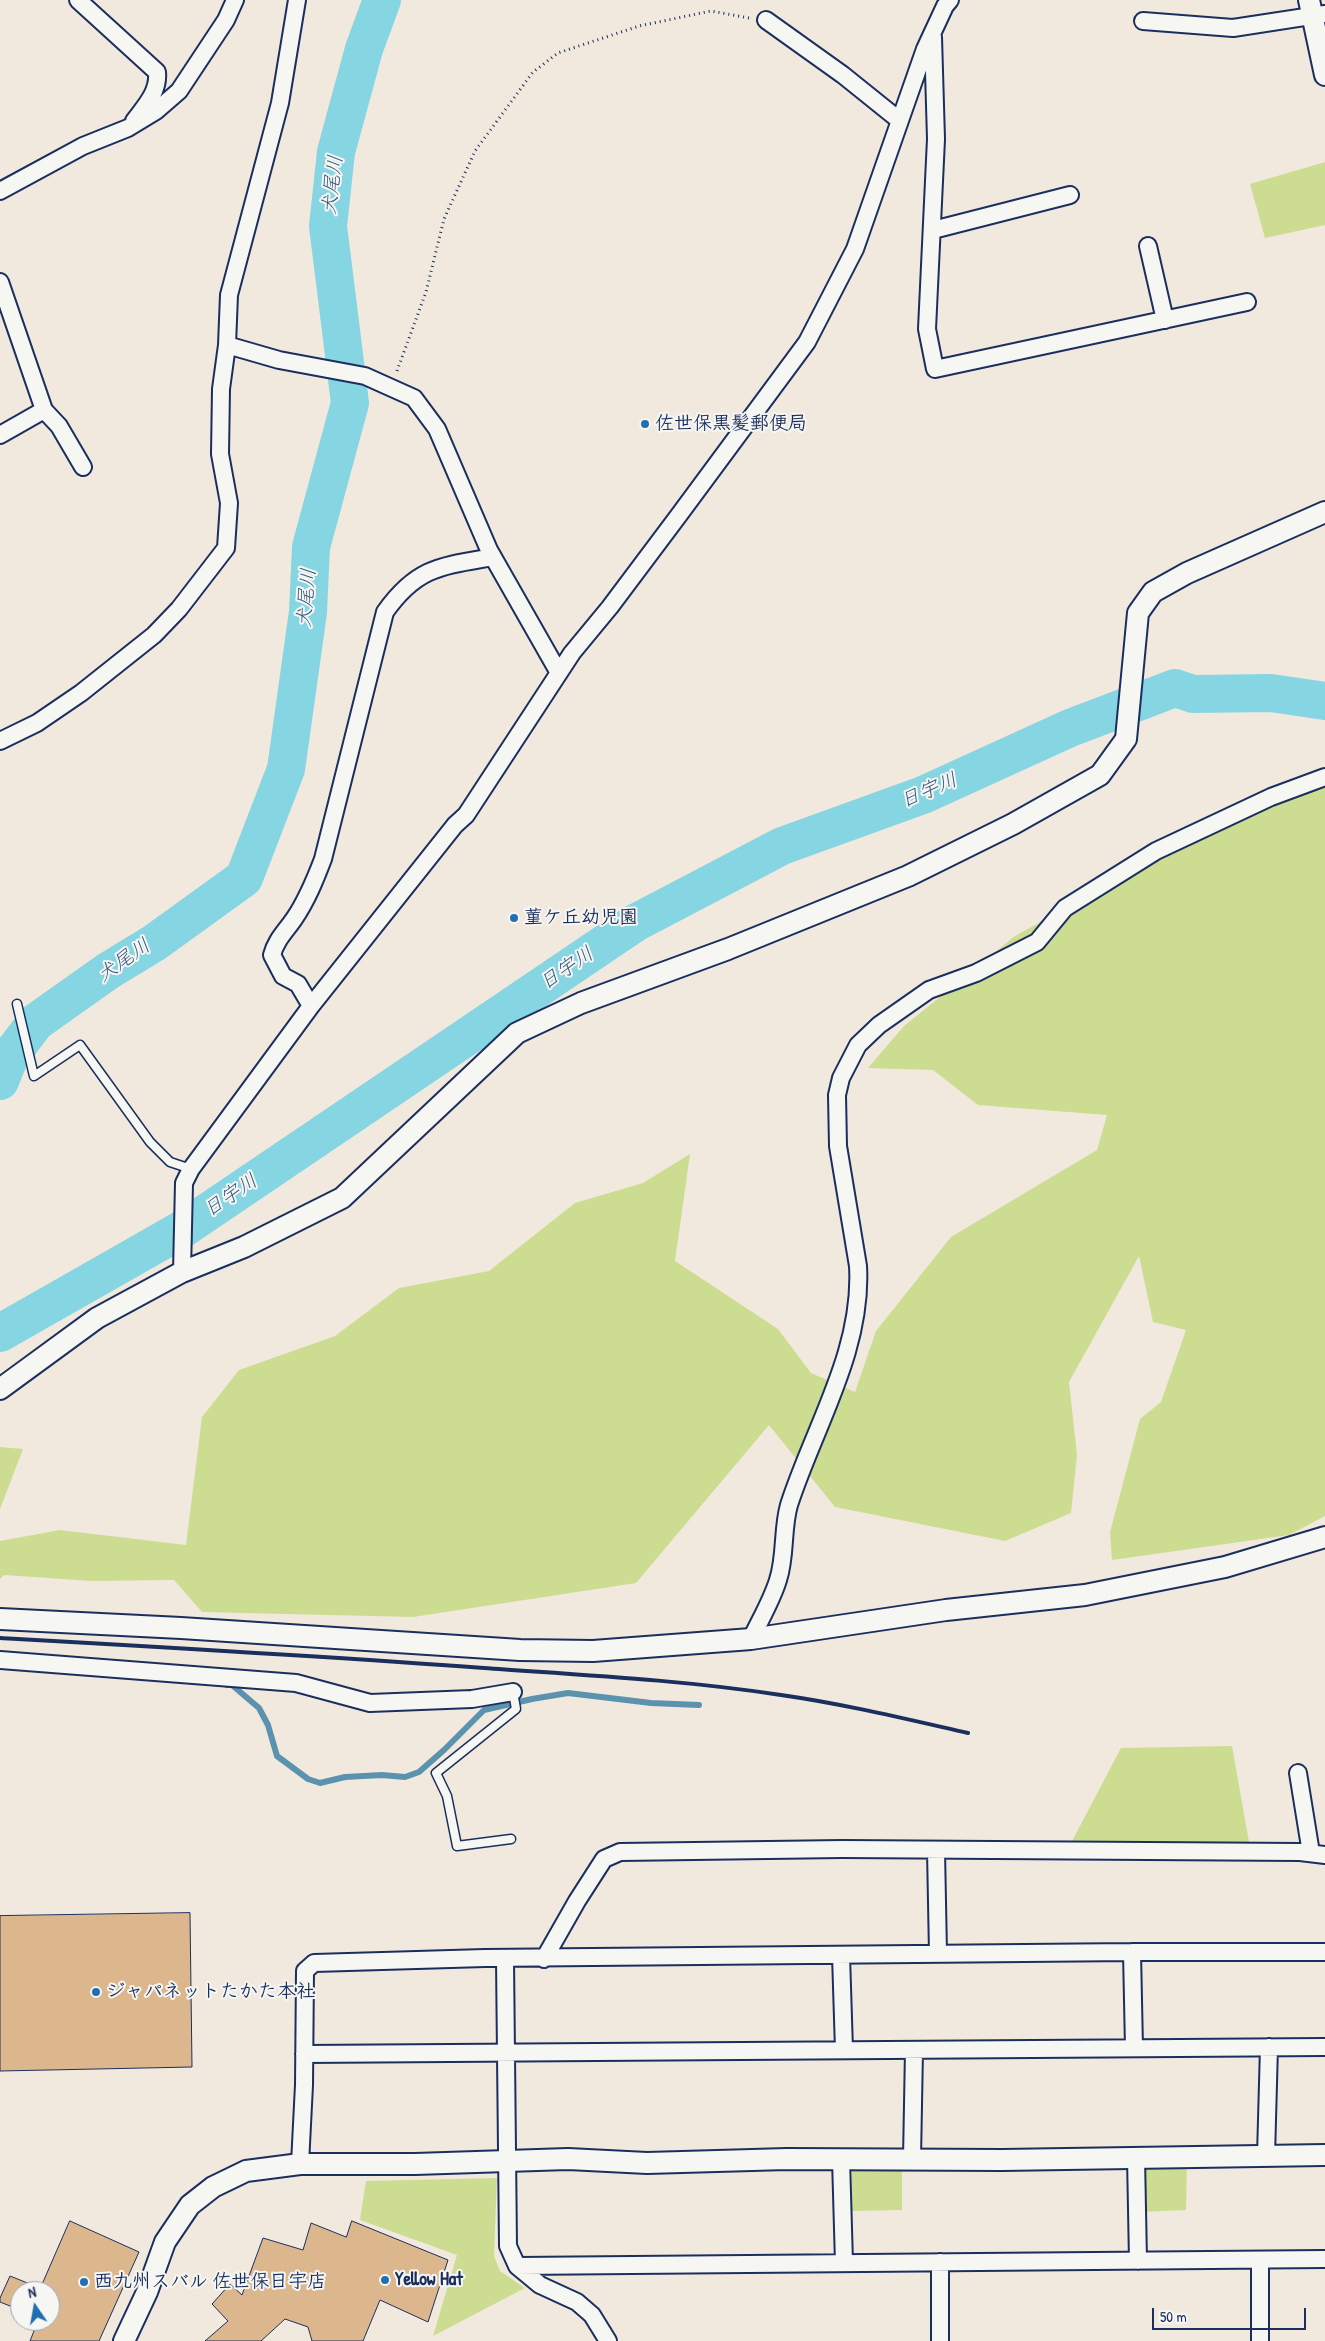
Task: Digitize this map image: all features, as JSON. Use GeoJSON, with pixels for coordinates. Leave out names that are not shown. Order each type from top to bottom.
{"type":"FeatureCollection","features":[{"type":"Feature","properties":{"kind":"street"},"geometry":{"type":"LineString","coordinates":[[78,0],[157,72],[158,83],[149,102],[128,128]]}},
{"type":"Feature","properties":{"kind":"street"},"geometry":{"type":"LineString","coordinates":[[0,191],[83,146],[128,128],[156,111],[179,91],[226,20],[235,0]]}},
{"type":"Feature","properties":{"kind":"street"},"geometry":{"type":"LineString","coordinates":[[0,741],[37,724],[81,694],[154,635],[179,609],[226,548],[229,503],[220,454],[221,388],[227,344],[229,295],[280,103],[297,0]]}},
{"type":"Feature","properties":{"kind":"street"},"geometry":{"type":"LineString","coordinates":[[182,1264],[187,1176],[311,1006],[455,825],[466,815],[572,653],[610,607],[807,342],[855,249],[886,165],[899,120],[933,32],[945,6],[950,0]]}},
{"type":"Feature","properties":{"kind":"street"},"geometry":{"type":"LineString","coordinates":[[1143,21],[1233,28],[1316,10],[1325,75]]}},
{"type":"Feature","properties":{"kind":"street"},"geometry":{"type":"LineString","coordinates":[[766,20],[843,75],[899,120]]}},
{"type":"Feature","properties":{"kind":"street"},"geometry":{"type":"LineString","coordinates":[[933,32],[936,139],[927,329],[935,370],[1247,302]]}},
{"type":"Feature","properties":{"kind":"street"},"geometry":{"type":"LineString","coordinates":[[933,230],[1070,195]]}},
{"type":"Feature","properties":{"kind":"street"},"geometry":{"type":"LineString","coordinates":[[1148,246],[1165,320]]}},
{"type":"Feature","properties":{"kind":"street"},"geometry":{"type":"LineString","coordinates":[[0,282],[44,410],[59,426],[83,467]]}},
{"type":"Feature","properties":{"kind":"street"},"geometry":{"type":"LineString","coordinates":[[227,344],[279,360],[365,376],[414,398],[437,428],[493,557],[559,673]]}},
{"type":"Feature","properties":{"kind":"street"},"geometry":{"type":"LineString","coordinates":[[0,435],[44,410]]}},
{"type":"Feature","properties":{"kind":"street"},"geometry":{"type":"LineString","coordinates":[[0,1389],[98,1318],[182,1264],[244,1247],[342,1198],[517,1033],[581,1003],[728,949],[908,876],[1013,824],[1100,775],[1126,739],[1138,613],[1153,592],[1187,573],[1325,512]]}},
{"type":"Feature","properties":{"kind":"street"},"geometry":{"type":"LineString","coordinates":[[311,1006],[298,984],[283,976],[272,955],[276,942],[294,919],[310,891],[323,859],[346,770],[372,654],[384,612],[400,591],[426,572],[493,557]]}},
{"type":"Feature","properties":{"kind":"street"},"geometry":{"type":"LineString","coordinates":[[751,1639],[778,1580],[789,1506],[838,1380],[851,1330],[859,1281],[838,1146],[837,1095],[841,1078],[858,1045],[879,1025],[929,990],[976,973],[1037,942],[1065,908],[1156,851],[1271,797],[1325,777]]}},
{"type":"Feature","properties":{"kind":"street"},"geometry":{"type":"LineString","coordinates":[[0,1619],[181,1628],[520,1650],[593,1651],[751,1639],[946,1610],[1085,1595],[1225,1568],[1325,1537]]}},
{"type":"Feature","properties":{"kind":"street"},"geometry":{"type":"LineString","coordinates":[[0,1660],[296,1683],[370,1704],[472,1699],[513,1692]]}},
{"type":"Feature","properties":{"kind":"street"},"geometry":{"type":"LineString","coordinates":[[544,1959],[577,1901],[604,1860],[620,1852],[936,1850],[1318,1854],[1298,1773]]}},
{"type":"Feature","properties":{"kind":"street"},"geometry":{"type":"LineString","coordinates":[[936,1850],[938,1954]]}},
{"type":"Feature","properties":{"kind":"street"},"geometry":{"type":"LineString","coordinates":[[1132,1952],[1134,2048]]}},
{"type":"Feature","properties":{"kind":"street"},"geometry":{"type":"LineString","coordinates":[[300,2164],[305,1972],[314,1963],[841,1955],[1325,1952]]}},
{"type":"Feature","properties":{"kind":"street"},"geometry":{"type":"LineString","coordinates":[[841,1955],[844,2050]]}},
{"type":"Feature","properties":{"kind":"street"},"geometry":{"type":"LineString","coordinates":[[506,1959],[508,2246],[517,2266],[540,2285],[577,2302],[592,2316],[608,2341]]}},
{"type":"Feature","properties":{"kind":"street"},"geometry":{"type":"LineString","coordinates":[[1266,2156],[1269,2047]]}},
{"type":"Feature","properties":{"kind":"street"},"geometry":{"type":"LineString","coordinates":[[304,2054],[1325,2047]]}},
{"type":"Feature","properties":{"kind":"street"},"geometry":{"type":"LineString","coordinates":[[912,2159],[914,2050]]}},
{"type":"Feature","properties":{"kind":"street"},"geometry":{"type":"LineString","coordinates":[[124,2341],[147,2292],[165,2242],[190,2205],[212,2187],[246,2171],[300,2164],[507,2162],[568,2159],[647,2163],[1325,2154]]}},
{"type":"Feature","properties":{"kind":"street"},"geometry":{"type":"LineString","coordinates":[[1136,2157],[1138,2261]]}},
{"type":"Feature","properties":{"kind":"street"},"geometry":{"type":"LineString","coordinates":[[842,2159],[844,2263]]}},
{"type":"Feature","properties":{"kind":"street"},"geometry":{"type":"LineString","coordinates":[[517,2266],[1325,2259]]}},
{"type":"Feature","properties":{"kind":"street"},"geometry":{"type":"LineString","coordinates":[[1260,2260],[1260,2341]]}},
{"type":"Feature","properties":{"kind":"street"},"geometry":{"type":"LineString","coordinates":[[940,2262],[940,2341]]}},
{"type":"Feature","properties":{"kind":"lane"},"geometry":{"type":"LineString","coordinates":[[17,1004],[34,1076],[80,1045],[150,1142],[187,1176]]}},
{"type":"Feature","properties":{"kind":"lane"},"geometry":{"type":"LineString","coordinates":[[511,1839],[457,1846],[447,1796],[436,1773],[516,1709],[513,1692]]}},
{"type":"Feature","properties":{"kind":"path"},"geometry":{"type":"LineString","coordinates":[[396,389],[397,369],[426,292],[444,219],[475,152],[533,72],[558,53],[648,24],[711,11],[766,20]]}},
{"type":"Feature","properties":{"kind":"green space"},"geometry":{"type":"Polygon","coordinates":[[[1325,162],[1325,225],[1265,238],[1250,184],[1325,162]]]}},
{"type":"Feature","properties":{"kind":"green space"},"geometry":{"type":"Polygon","coordinates":[[[1325,769],[1325,1516],[1289,1535],[1112,1560],[1110,1532],[1140,1419],[1161,1402],[1186,1330],[1153,1322],[1139,1256],[1069,1382],[1077,1455],[1071,1513],[1005,1541],[835,1507],[769,1425],[636,1583],[413,1617],[202,1612],[174,1580],[92,1581],[4,1575],[0,1579],[0,1541],[60,1530],[186,1545],[202,1417],[239,1370],[335,1336],[399,1288],[489,1271],[575,1203],[643,1183],[690,1154],[675,1261],[778,1329],[811,1373],[855,1392],[876,1331],[951,1237],[1097,1150],[1107,1115],[978,1105],[933,1070],[868,1068],[904,1026],[1015,936],[1314,771],[1325,769]]]}},
{"type":"Feature","properties":{"kind":"green space"},"geometry":{"type":"Polygon","coordinates":[[[0,1447],[23,1449],[0,1509],[0,1447]]]}},
{"type":"Feature","properties":{"kind":"green space"},"geometry":{"type":"Polygon","coordinates":[[[1232,1746],[1249,1842],[1071,1843],[1121,1748],[1232,1746]]]}},
{"type":"Feature","properties":{"kind":"green space"},"geometry":{"type":"Polygon","coordinates":[[[1187,2163],[1186,2210],[1140,2212],[1140,2164],[1187,2163]]]}},
{"type":"Feature","properties":{"kind":"green space"},"geometry":{"type":"Polygon","coordinates":[[[852,2166],[902,2166],[902,2210],[851,2211],[852,2166]]]}},
{"type":"Feature","properties":{"kind":"green space"},"geometry":{"type":"Polygon","coordinates":[[[497,2178],[494,2256],[500,2271],[525,2288],[433,2336],[457,2255],[360,2220],[366,2181],[497,2178]]]}},
{"type":"Feature","properties":{"kind":"building","name":"ジャパネットたかた本社"},"geometry":{"type":"Polygon","coordinates":[[[190,1913],[192,2067],[0,2071],[0,1916],[190,1913]]]}},
{"type":"Feature","properties":{"kind":"building","name":"西九州スバル 佐世保日宇店"},"geometry":{"type":"Polygon","coordinates":[[[70,2221],[139,2252],[99,2341],[30,2341],[34,2331],[60,2331],[60,2281],[43,2281],[70,2221]]]}},
{"type":"Feature","properties":{"kind":"building"},"geometry":{"type":"Polygon","coordinates":[[[352,2221],[448,2260],[428,2322],[380,2300],[363,2341],[312,2341],[308,2327],[285,2319],[261,2341],[205,2341],[228,2321],[212,2304],[230,2284],[242,2295],[263,2238],[303,2250],[311,2223],[346,2237],[352,2221]]]}},
{"type":"Feature","properties":{"kind":"building","name":"西九州スバル 佐世保日宇店"},"geometry":{"type":"Polygon","coordinates":[[[10,2276],[22,2281],[10,2281],[10,2306],[0,2302],[0,2298],[10,2276]]]}},
{"type":"Feature","properties":{"kind":"waterway","name":"犬尾川"},"geometry":{"type":"LineString","coordinates":[[0,1081],[10,1056],[36,1022],[108,971],[154,943],[244,878],[286,769],[308,612],[311,547],[350,403],[328,226],[336,152],[364,49],[382,0]]}},
{"type":"Feature","properties":{"kind":"waterway","name":"日宇川"},"geometry":{"type":"LineString","coordinates":[[0,1333],[181,1230],[635,923],[782,846],[923,795],[1070,728],[1175,688],[1193,694],[1271,693],[1325,701]]}},
{"type":"Feature","properties":{"kind":"waterway"},"geometry":{"type":"LineString","coordinates":[[227,1685],[232,1685],[259,1708],[268,1725],[277,1756],[308,1779],[320,1783],[345,1777],[382,1775],[405,1777],[419,1772],[484,1710],[532,1699],[568,1693],[651,1703],[699,1705]]}},
{"type":"Feature","properties":{"kind":"railway"},"geometry":{"type":"LineString","coordinates":[[0,1638],[181,1648],[670,1682],[805,1699],[875,1712],[968,1733]]}},
{"type":"Feature","properties":{"kind":"place","name":"佐世保黒髪郵便局"},"geometry":{"type":"Point","coordinates":[645,424]}},
{"type":"Feature","properties":{"kind":"place","name":"菫ケ丘幼児園"},"geometry":{"type":"Point","coordinates":[514,918]}},
{"type":"Feature","properties":{"kind":"place","name":"ジャパネットたかた本社"},"geometry":{"type":"Point","coordinates":[96,1992]}},
{"type":"Feature","properties":{"kind":"place","name":"Yellow Hat"},"geometry":{"type":"Point","coordinates":[385,2280]}},
{"type":"Feature","properties":{"kind":"place","name":"西九州スバル 佐世保日宇店"},"geometry":{"type":"Point","coordinates":[84,2282]}}]}
